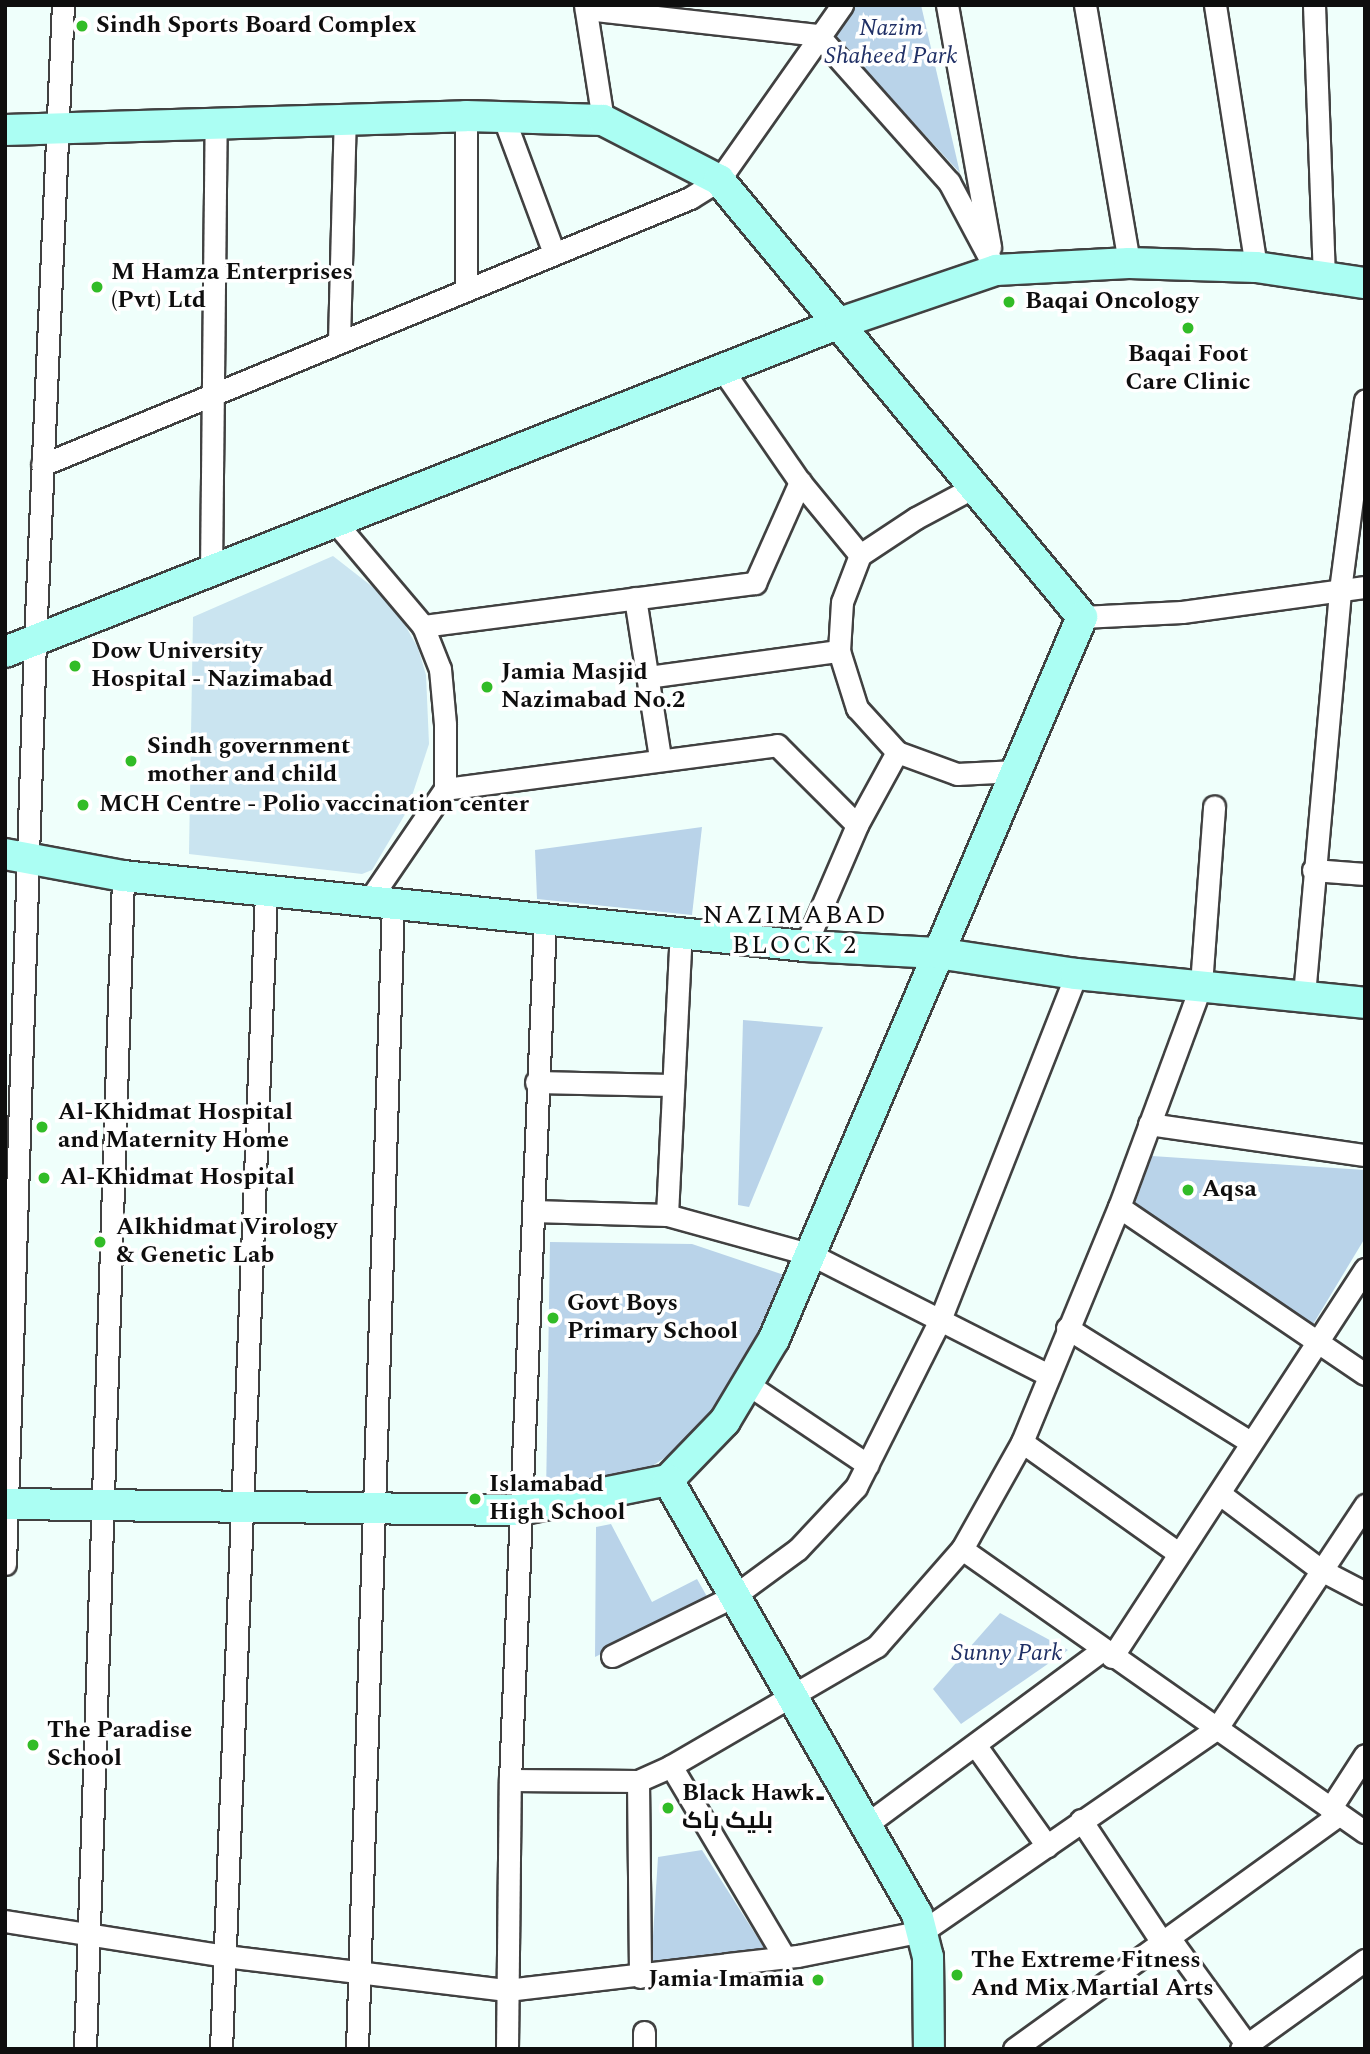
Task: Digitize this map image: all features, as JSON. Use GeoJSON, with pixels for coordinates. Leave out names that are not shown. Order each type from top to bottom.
{"type":"FeatureCollection","features":[{"type":"Feature","properties":{"kind":"street"},"geometry":{"type":"LineString","coordinates":[[5,1564],[18,855],[35,640],[63,5]]}},
{"type":"Feature","properties":{"kind":"street"},"geometry":{"type":"LineString","coordinates":[[42,465],[690,198],[719,180],[818,35],[842,5]]}},
{"type":"Feature","properties":{"kind":"street"},"geometry":{"type":"LineString","coordinates":[[947,5],[996,270]]}},
{"type":"Feature","properties":{"kind":"street"},"geometry":{"type":"LineString","coordinates":[[1085,5],[1129,262]]}},
{"type":"Feature","properties":{"kind":"street"},"geometry":{"type":"LineString","coordinates":[[1215,5],[1256,267]]}},
{"type":"Feature","properties":{"kind":"street"},"geometry":{"type":"LineString","coordinates":[[1314,5],[1324,277]]}},
{"type":"Feature","properties":{"kind":"street"},"geometry":{"type":"LineString","coordinates":[[603,120],[586,7],[818,35],[949,182],[996,270]]}},
{"type":"Feature","properties":{"kind":"street"},"geometry":{"type":"LineString","coordinates":[[5,130],[466,116],[603,120],[719,180],[976,485],[1082,617]]}},
{"type":"Feature","properties":{"kind":"street"},"geometry":{"type":"LineString","coordinates":[[466,116],[466,289]]}},
{"type":"Feature","properties":{"kind":"street"},"geometry":{"type":"LineString","coordinates":[[503,116],[554,253]]}},
{"type":"Feature","properties":{"kind":"street"},"geometry":{"type":"LineString","coordinates":[[339,341],[345,119]]}},
{"type":"Feature","properties":{"kind":"street"},"geometry":{"type":"LineString","coordinates":[[211,572],[216,122]]}},
{"type":"Feature","properties":{"kind":"street"},"geometry":{"type":"LineString","coordinates":[[5,652],[724,372],[840,323],[996,270],[1129,262],[1256,267],[1365,283]]}},
{"type":"Feature","properties":{"kind":"street"},"geometry":{"type":"LineString","coordinates":[[724,372],[800,482],[860,555]]}},
{"type":"Feature","properties":{"kind":"street"},"geometry":{"type":"LineString","coordinates":[[1304,995],[1313,870],[1340,590],[1365,401]]}},
{"type":"Feature","properties":{"kind":"street"},"geometry":{"type":"LineString","coordinates":[[424,626],[755,583],[800,482]]}},
{"type":"Feature","properties":{"kind":"street"},"geometry":{"type":"LineString","coordinates":[[976,485],[916,517],[860,555],[842,602],[839,651],[856,708],[897,752],[957,774],[1016,771]]}},
{"type":"Feature","properties":{"kind":"street"},"geometry":{"type":"LineString","coordinates":[[336,523],[424,626],[440,669],[444,789],[381,903],[371,1511],[357,2049]]}},
{"type":"Feature","properties":{"kind":"street"},"geometry":{"type":"LineString","coordinates":[[1082,617],[1182,612],[1365,587]]}},
{"type":"Feature","properties":{"kind":"street"},"geometry":{"type":"LineString","coordinates":[[635,598],[660,757]]}},
{"type":"Feature","properties":{"kind":"street"},"geometry":{"type":"LineString","coordinates":[[6,1504],[243,1510],[519,1510],[668,1480],[725,1421],[749,1385],[812,1255],[937,953],[1082,617]]}},
{"type":"Feature","properties":{"kind":"street"},"geometry":{"type":"LineString","coordinates":[[648,677],[839,651]]}},
{"type":"Feature","properties":{"kind":"street"},"geometry":{"type":"LineString","coordinates":[[444,789],[660,757],[777,746],[857,825]]}},
{"type":"Feature","properties":{"kind":"street"},"geometry":{"type":"LineString","coordinates":[[805,946],[857,825],[897,752]]}},
{"type":"Feature","properties":{"kind":"street"},"geometry":{"type":"LineString","coordinates":[[510,1780],[638,1781],[671,1766],[788,1695],[877,1646],[962,1549],[1022,1442],[1119,1207],[1200,985],[1214,806]]}},
{"type":"Feature","properties":{"kind":"street"},"geometry":{"type":"LineString","coordinates":[[18,855],[123,876],[266,892],[805,946],[937,953],[1076,974],[1365,1003]]}},
{"type":"Feature","properties":{"kind":"street"},"geometry":{"type":"LineString","coordinates":[[1313,870],[1365,874]]}},
{"type":"Feature","properties":{"kind":"street"},"geometry":{"type":"LineString","coordinates":[[85,2049],[106,1508],[123,876]]}},
{"type":"Feature","properties":{"kind":"street"},"geometry":{"type":"LineString","coordinates":[[221,2049],[266,892]]}},
{"type":"Feature","properties":{"kind":"street"},"geometry":{"type":"LineString","coordinates":[[507,2049],[510,1780],[519,1510],[545,918]]}},
{"type":"Feature","properties":{"kind":"street"},"geometry":{"type":"LineString","coordinates":[[667,1215],[671,1085],[681,932]]}},
{"type":"Feature","properties":{"kind":"street"},"geometry":{"type":"LineString","coordinates":[[612,1656],[734,1596],[798,1549],[856,1487],[940,1320],[1076,974]]}},
{"type":"Feature","properties":{"kind":"street"},"geometry":{"type":"LineString","coordinates":[[536,1082],[671,1085]]}},
{"type":"Feature","properties":{"kind":"street"},"geometry":{"type":"LineString","coordinates":[[1149,1125],[1365,1155]]}},
{"type":"Feature","properties":{"kind":"street"},"geometry":{"type":"LineString","coordinates":[[1119,1207],[1365,1374]]}},
{"type":"Feature","properties":{"kind":"street"},"geometry":{"type":"LineString","coordinates":[[533,1211],[667,1215],[812,1255],[1049,1375]]}},
{"type":"Feature","properties":{"kind":"street"},"geometry":{"type":"LineString","coordinates":[[867,1824],[1107,1653],[1220,1494],[1250,1442],[1365,1269]]}},
{"type":"Feature","properties":{"kind":"street"},"geometry":{"type":"LineString","coordinates":[[1067,1328],[1250,1442]]}},
{"type":"Feature","properties":{"kind":"street"},"geometry":{"type":"LineString","coordinates":[[749,1385],[868,1465]]}},
{"type":"Feature","properties":{"kind":"street"},"geometry":{"type":"LineString","coordinates":[[1022,1442],[1178,1553]]}},
{"type":"Feature","properties":{"kind":"street"},"geometry":{"type":"LineString","coordinates":[[668,1480],[788,1695],[867,1824],[923,1931],[928,1957],[929,2049]]}},
{"type":"Feature","properties":{"kind":"street"},"geometry":{"type":"LineString","coordinates":[[1220,1494],[1321,1570],[1365,1593]]}},
{"type":"Feature","properties":{"kind":"street"},"geometry":{"type":"LineString","coordinates":[[5,1922],[225,1956],[507,1990],[640,1978],[785,1958],[923,1931],[1217,1728],[1365,1505]]}},
{"type":"Feature","properties":{"kind":"street"},"geometry":{"type":"LineString","coordinates":[[962,1549],[1365,1832]]}},
{"type":"Feature","properties":{"kind":"street"},"geometry":{"type":"LineString","coordinates":[[976,1746],[1047,1846]]}},
{"type":"Feature","properties":{"kind":"street"},"geometry":{"type":"LineString","coordinates":[[1027,2045],[1335,1812],[1365,1755]]}},
{"type":"Feature","properties":{"kind":"street"},"geometry":{"type":"LineString","coordinates":[[671,1766],[785,1958]]}},
{"type":"Feature","properties":{"kind":"street"},"geometry":{"type":"LineString","coordinates":[[638,1781],[640,1978]]}},
{"type":"Feature","properties":{"kind":"street"},"geometry":{"type":"LineString","coordinates":[[1081,1820],[1161,1941],[1175,1946],[1244,2047],[1365,1960]]}},
{"type":"Feature","properties":{"kind":"green space","name":"Nazim Shaheed Park"},"geometry":{"type":"Polygon","coordinates":[[[853,5],[921,5],[960,173],[832,34],[853,5]]]}},
{"type":"Feature","properties":{"kind":"green space"},"geometry":{"type":"Polygon","coordinates":[[[702,827],[692,915],[537,899],[535,850],[702,827]]]}},
{"type":"Feature","properties":{"kind":"green space"},"geometry":{"type":"Polygon","coordinates":[[[743,1020],[823,1027],[749,1207],[738,1205],[743,1020]]]}},
{"type":"Feature","properties":{"kind":"green space"},"geometry":{"type":"Polygon","coordinates":[[[1152,1156],[1365,1170],[1365,1238],[1309,1331],[1134,1206],[1152,1156]]]}},
{"type":"Feature","properties":{"kind":"green space"},"geometry":{"type":"Polygon","coordinates":[[[550,1242],[692,1244],[790,1277],[734,1386],[675,1451],[634,1478],[546,1496],[550,1242]]]}},
{"type":"Feature","properties":{"kind":"green space"},"geometry":{"type":"Polygon","coordinates":[[[611,1524],[652,1602],[697,1579],[709,1600],[595,1657],[596,1527],[611,1524]]]}},
{"type":"Feature","properties":{"kind":"green space","name":"Sunny Park"},"geometry":{"type":"Polygon","coordinates":[[[1000,1613],[1068,1650],[961,1724],[933,1689],[1000,1613]]]}},
{"type":"Feature","properties":{"kind":"green space"},"geometry":{"type":"Polygon","coordinates":[[[702,1850],[766,1951],[651,1967],[658,1857],[702,1850]]]}},
{"type":"Feature","properties":{"kind":"shaded area"},"geometry":{"type":"Polygon","coordinates":[[[333,556],[392,602],[418,648],[426,675],[429,744],[407,811],[372,870],[362,874],[189,854],[193,617],[333,556]]]}},
{"type":"Feature","properties":{"kind":"place","name":"Sindh Sports Board Complex"},"geometry":{"type":"Point","coordinates":[82,26]}},
{"type":"Feature","properties":{"kind":"place","name":"M Hamza Enterprises (Pvt) Ltd"},"geometry":{"type":"Point","coordinates":[97,287]}},
{"type":"Feature","properties":{"kind":"place","name":"Baqai Oncology"},"geometry":{"type":"Point","coordinates":[1009,302]}},
{"type":"Feature","properties":{"kind":"place","name":"Baqai Foot Care Clinic"},"geometry":{"type":"Point","coordinates":[1188,328]}},
{"type":"Feature","properties":{"kind":"place","name":"Dow University Hospital - Nazimabad"},"geometry":{"type":"Point","coordinates":[75,666]}},
{"type":"Feature","properties":{"kind":"place","name":"Jamia Masjid Nazimabad No.2"},"geometry":{"type":"Point","coordinates":[487,687]}},
{"type":"Feature","properties":{"kind":"place","name":"Sindh government mother and child"},"geometry":{"type":"Point","coordinates":[131,761]}},
{"type":"Feature","properties":{"kind":"place","name":"MCH Centre - Polio vaccination center"},"geometry":{"type":"Point","coordinates":[83,805]}},
{"type":"Feature","properties":{"kind":"place","name":"Al-Khidmat Hospital and Maternity Home"},"geometry":{"type":"Point","coordinates":[42,1127]}},
{"type":"Feature","properties":{"kind":"place","name":"Al-Khidmat Hospital"},"geometry":{"type":"Point","coordinates":[44,1178]}},
{"type":"Feature","properties":{"kind":"place","name":"Aqsa"},"geometry":{"type":"Point","coordinates":[1188,1190]}},
{"type":"Feature","properties":{"kind":"place","name":"Alkhidmat Virology & Genetic Lab"},"geometry":{"type":"Point","coordinates":[100,1242]}},
{"type":"Feature","properties":{"kind":"place","name":"Govt Boys Primary School"},"geometry":{"type":"Point","coordinates":[553,1318]}},
{"type":"Feature","properties":{"kind":"place","name":"Islamabad High School"},"geometry":{"type":"Point","coordinates":[475,1499]}},
{"type":"Feature","properties":{"kind":"place","name":"The Paradise School"},"geometry":{"type":"Point","coordinates":[33,1745]}},
{"type":"Feature","properties":{"kind":"place","name":"Black Hawk۔ بلیک ہاک"},"geometry":{"type":"Point","coordinates":[668,1808]}},
{"type":"Feature","properties":{"kind":"place","name":"The Extreme Fitness And Mix Martial Arts"},"geometry":{"type":"Point","coordinates":[957,1975]}},
{"type":"Feature","properties":{"kind":"place","name":"Jamia Imamia"},"geometry":{"type":"Point","coordinates":[818,1980]}},
{"type":"Feature","properties":{"kind":"district","name":"NAZIMABAD BLOCK 2"},"geometry":{"type":"Point","coordinates":[795,931]}}]}
